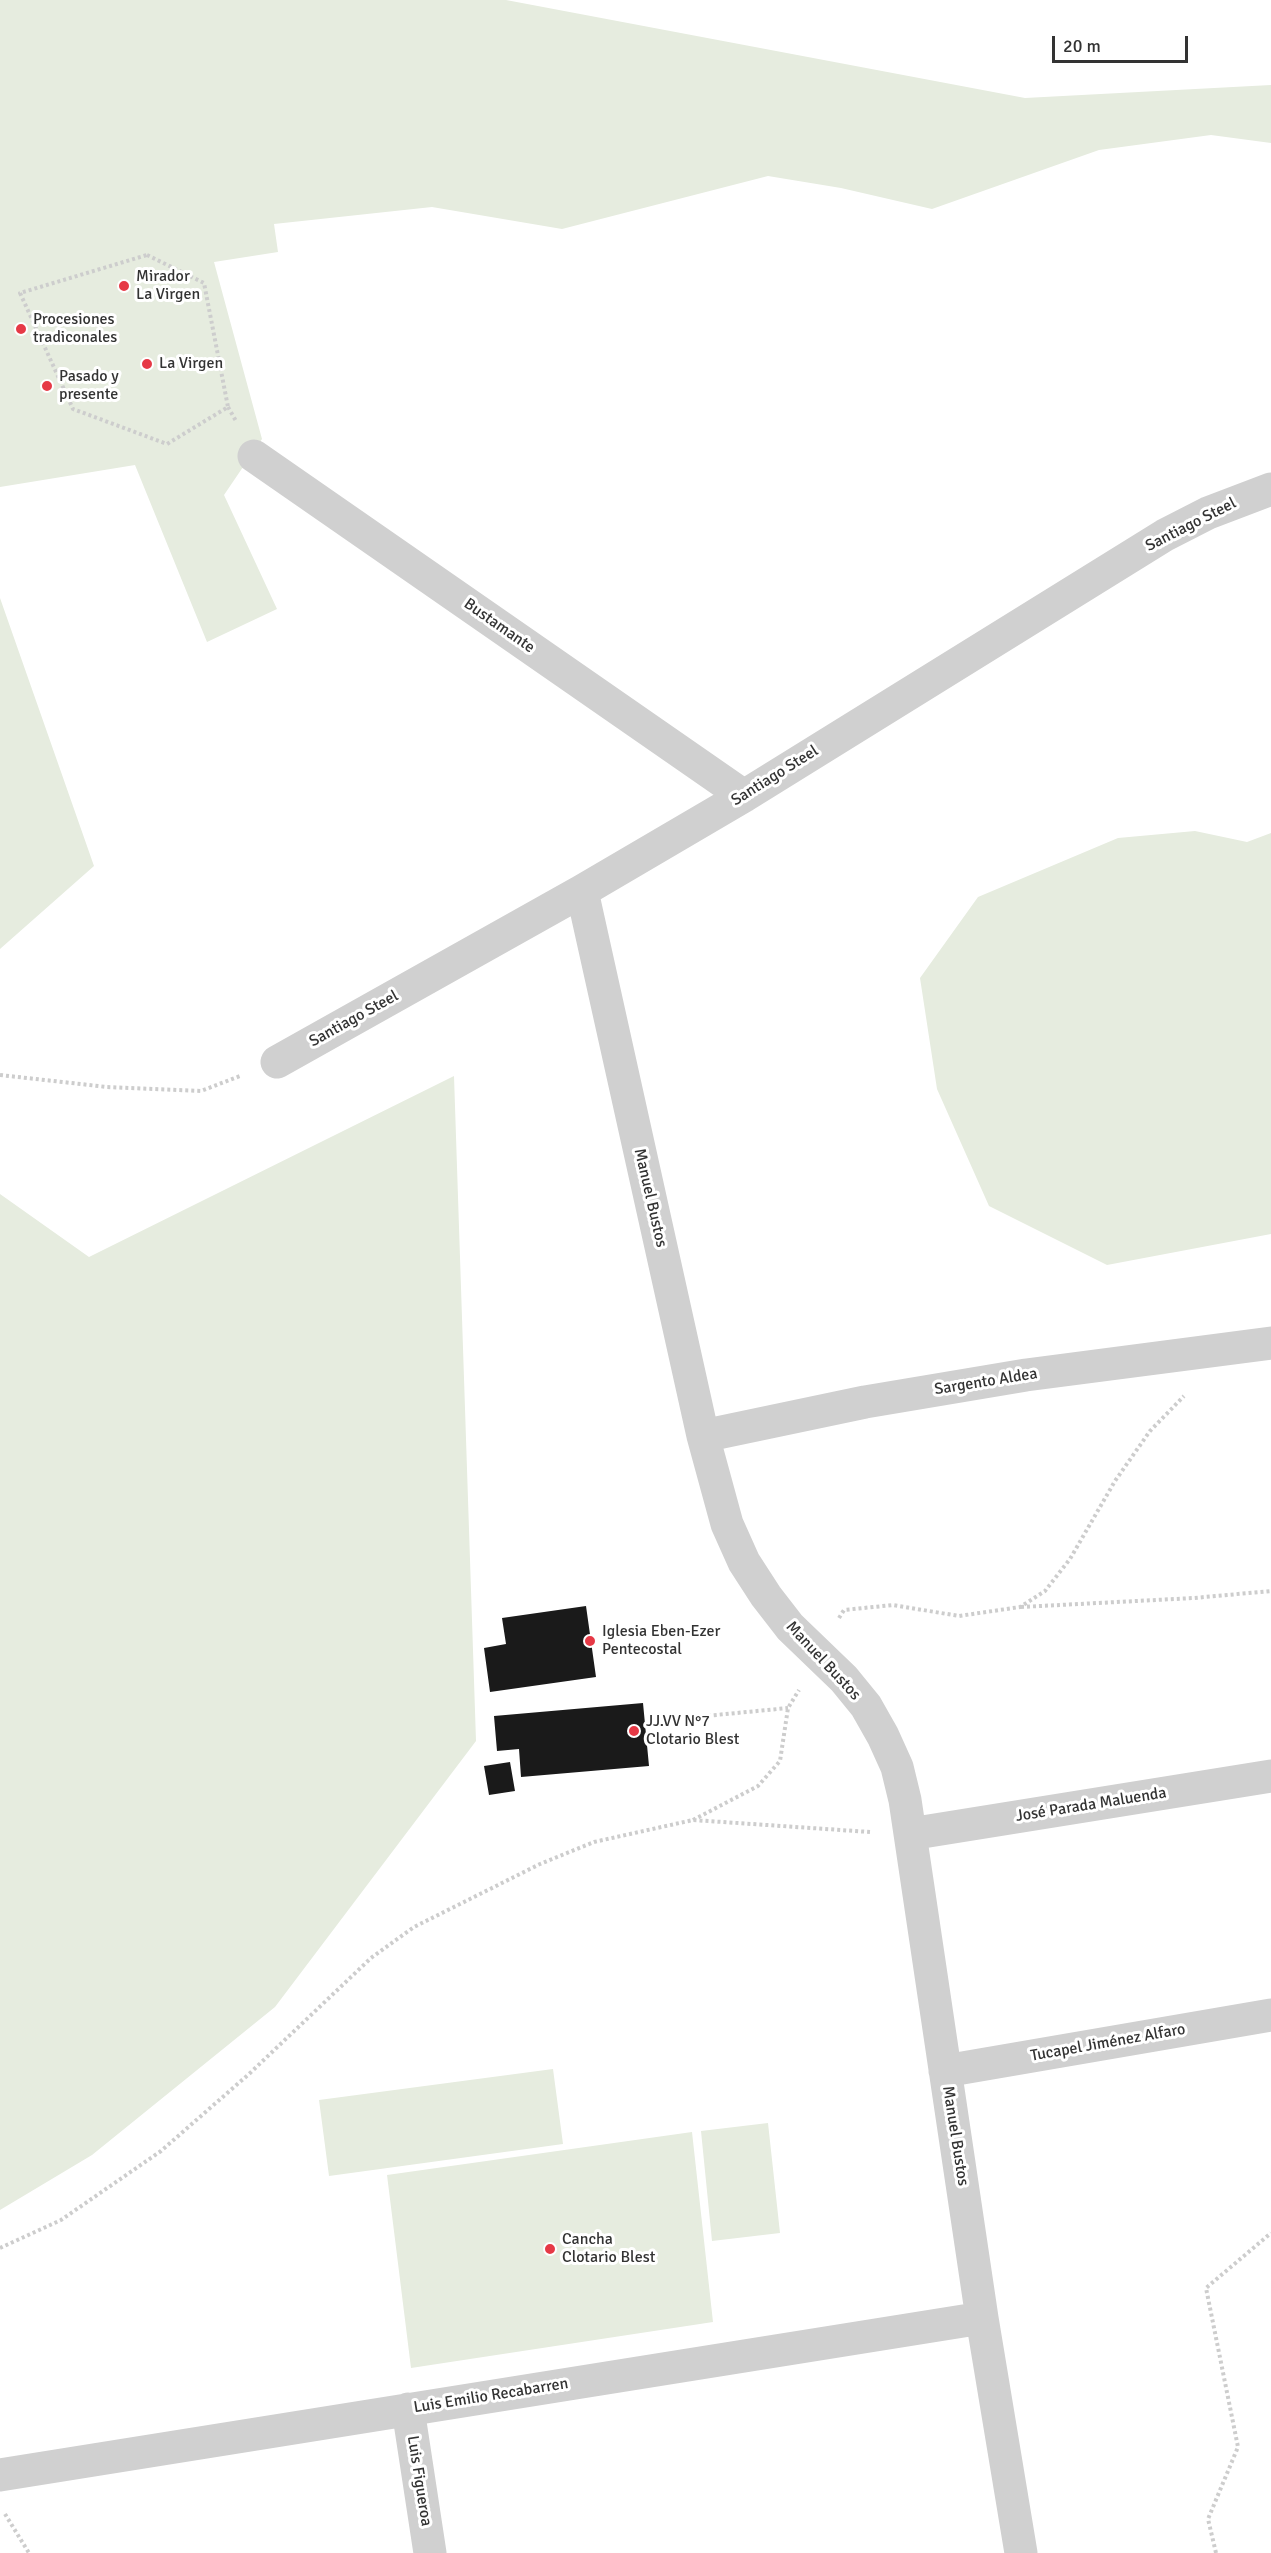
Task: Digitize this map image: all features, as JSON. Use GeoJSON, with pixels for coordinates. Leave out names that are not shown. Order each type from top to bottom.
{"type":"FeatureCollection","features":[{"type":"Feature","properties":{"kind":"street","name":"Bustamante"},"geometry":{"type":"LineString","coordinates":[[254,456],[744,796]]}},
{"type":"Feature","properties":{"kind":"street","name":"Santiago Steel"},"geometry":{"type":"LineString","coordinates":[[277,1062],[582,891],[744,796],[1165,535],[1208,513],[1271,489]]}},
{"type":"Feature","properties":{"kind":"street","name":"Manuel Bustos"},"geometry":{"type":"LineString","coordinates":[[582,891],[703,1436],[727,1524],[744,1562],[790,1627],[844,1679],[866,1706],[897,1767],[910,1834],[982,2318],[1021,2553]]}},
{"type":"Feature","properties":{"kind":"street","name":"Sargento Aldea"},"geometry":{"type":"LineString","coordinates":[[703,1436],[865,1402],[1026,1375],[1271,1343]]}},
{"type":"Feature","properties":{"kind":"street","name":"José Parada Maluenda"},"geometry":{"type":"LineString","coordinates":[[910,1834],[1271,1776]]}},
{"type":"Feature","properties":{"kind":"street","name":"Tucapel Jiménez Alfaro"},"geometry":{"type":"LineString","coordinates":[[945,2071],[1271,2015]]}},
{"type":"Feature","properties":{"kind":"street","name":"Luis Emilio Recabarren"},"geometry":{"type":"LineString","coordinates":[[0,2475],[982,2318]]}},
{"type":"Feature","properties":{"kind":"street","name":"Luis Figueroa"},"geometry":{"type":"LineString","coordinates":[[408,2409],[430,2553]]}},
{"type":"Feature","properties":{"kind":"path"},"geometry":{"type":"LineString","coordinates":[[147,255],[204,283],[228,407],[166,444],[73,409],[20,293],[147,255]]}},
{"type":"Feature","properties":{"kind":"path"},"geometry":{"type":"LineString","coordinates":[[0,1075],[107,1087],[201,1091],[277,1062]]}},
{"type":"Feature","properties":{"kind":"path"},"geometry":{"type":"LineString","coordinates":[[1020,1607],[1045,1591],[1070,1559],[1115,1481],[1150,1431],[1232,1349]]}},
{"type":"Feature","properties":{"kind":"path"},"geometry":{"type":"LineString","coordinates":[[693,1821],[758,1786],[780,1761],[788,1708],[844,1610],[893,1605],[959,1616],[1020,1607],[1194,1598],[1271,1591]]}},
{"type":"Feature","properties":{"kind":"path"},"geometry":{"type":"LineString","coordinates":[[654,1721],[788,1708]]}},
{"type":"Feature","properties":{"kind":"path"},"geometry":{"type":"LineString","coordinates":[[0,2248],[61,2220],[161,2151],[249,2074],[371,1959],[414,1927],[540,1864],[594,1842],[693,1821],[910,1834]]}},
{"type":"Feature","properties":{"kind":"path"},"geometry":{"type":"LineString","coordinates":[[1216,2553],[1208,2519],[1238,2447],[1206,2288],[1271,2233]]}},
{"type":"Feature","properties":{"kind":"path"},"geometry":{"type":"LineString","coordinates":[[0,2506],[29,2553]]}},
{"type":"Feature","properties":{"kind":"shaded area"},"geometry":{"type":"Polygon","coordinates":[[[0,0],[506,0],[1025,98],[1271,85],[1271,143],[1211,135],[1099,150],[932,209],[841,188],[768,176],[562,229],[432,207],[274,224],[278,252],[214,262],[262,439],[224,495],[277,609],[207,642],[135,465],[0,487],[0,0]]]}},
{"type":"Feature","properties":{"kind":"shaded area"},"geometry":{"type":"Polygon","coordinates":[[[0,598],[94,866],[0,949],[0,598]]]}},
{"type":"Feature","properties":{"kind":"shaded area"},"geometry":{"type":"Polygon","coordinates":[[[1195,831],[1247,842],[1271,833],[1271,1234],[1107,1265],[989,1206],[937,1089],[920,978],[978,897],[1118,838],[1195,831]]]}},
{"type":"Feature","properties":{"kind":"shaded area"},"geometry":{"type":"Polygon","coordinates":[[[454,1076],[476,1741],[275,2007],[92,2155],[0,2210],[0,1194],[89,1257],[454,1076]]]}},
{"type":"Feature","properties":{"kind":"shaded area"},"geometry":{"type":"Polygon","coordinates":[[[553,2069],[563,2144],[329,2176],[319,2100],[553,2069]]]}},
{"type":"Feature","properties":{"kind":"shaded area"},"geometry":{"type":"Polygon","coordinates":[[[768,2123],[780,2233],[712,2241],[701,2131],[768,2123]]]}},
{"type":"Feature","properties":{"kind":"shaded area","name":"Cancha Clotario Blest"},"geometry":{"type":"Polygon","coordinates":[[[692,2132],[713,2322],[411,2368],[387,2175],[692,2132]]]}},
{"type":"Feature","properties":{"kind":"building"},"geometry":{"type":"Polygon","coordinates":[[[586,1606],[596,1677],[490,1692],[484,1648],[506,1644],[502,1618],[586,1606]]]}},
{"type":"Feature","properties":{"kind":"building"},"geometry":{"type":"Polygon","coordinates":[[[643,1703],[649,1766],[521,1777],[519,1749],[497,1751],[494,1716],[643,1703]]]}},
{"type":"Feature","properties":{"kind":"building"},"geometry":{"type":"Polygon","coordinates":[[[510,1762],[515,1791],[489,1795],[484,1766],[510,1762]]]}},
{"type":"Feature","properties":{"kind":"place","name":"Mirador La Virgen"},"geometry":{"type":"Point","coordinates":[124,286]}},
{"type":"Feature","properties":{"kind":"place","name":"Procesiones tradiconales"},"geometry":{"type":"Point","coordinates":[21,329]}},
{"type":"Feature","properties":{"kind":"place","name":"La Virgen"},"geometry":{"type":"Point","coordinates":[147,364]}},
{"type":"Feature","properties":{"kind":"place","name":"Pasado y presente"},"geometry":{"type":"Point","coordinates":[47,386]}},
{"type":"Feature","properties":{"kind":"place","name":"Iglesia Eben-Ezer Pentecostal"},"geometry":{"type":"Point","coordinates":[590,1641]}},
{"type":"Feature","properties":{"kind":"place","name":"JJ.VV N°7 Clotario Blest"},"geometry":{"type":"Point","coordinates":[634,1731]}},
{"type":"Feature","properties":{"kind":"place","name":"Cancha Clotario Blest"},"geometry":{"type":"Point","coordinates":[550,2249]}}]}
